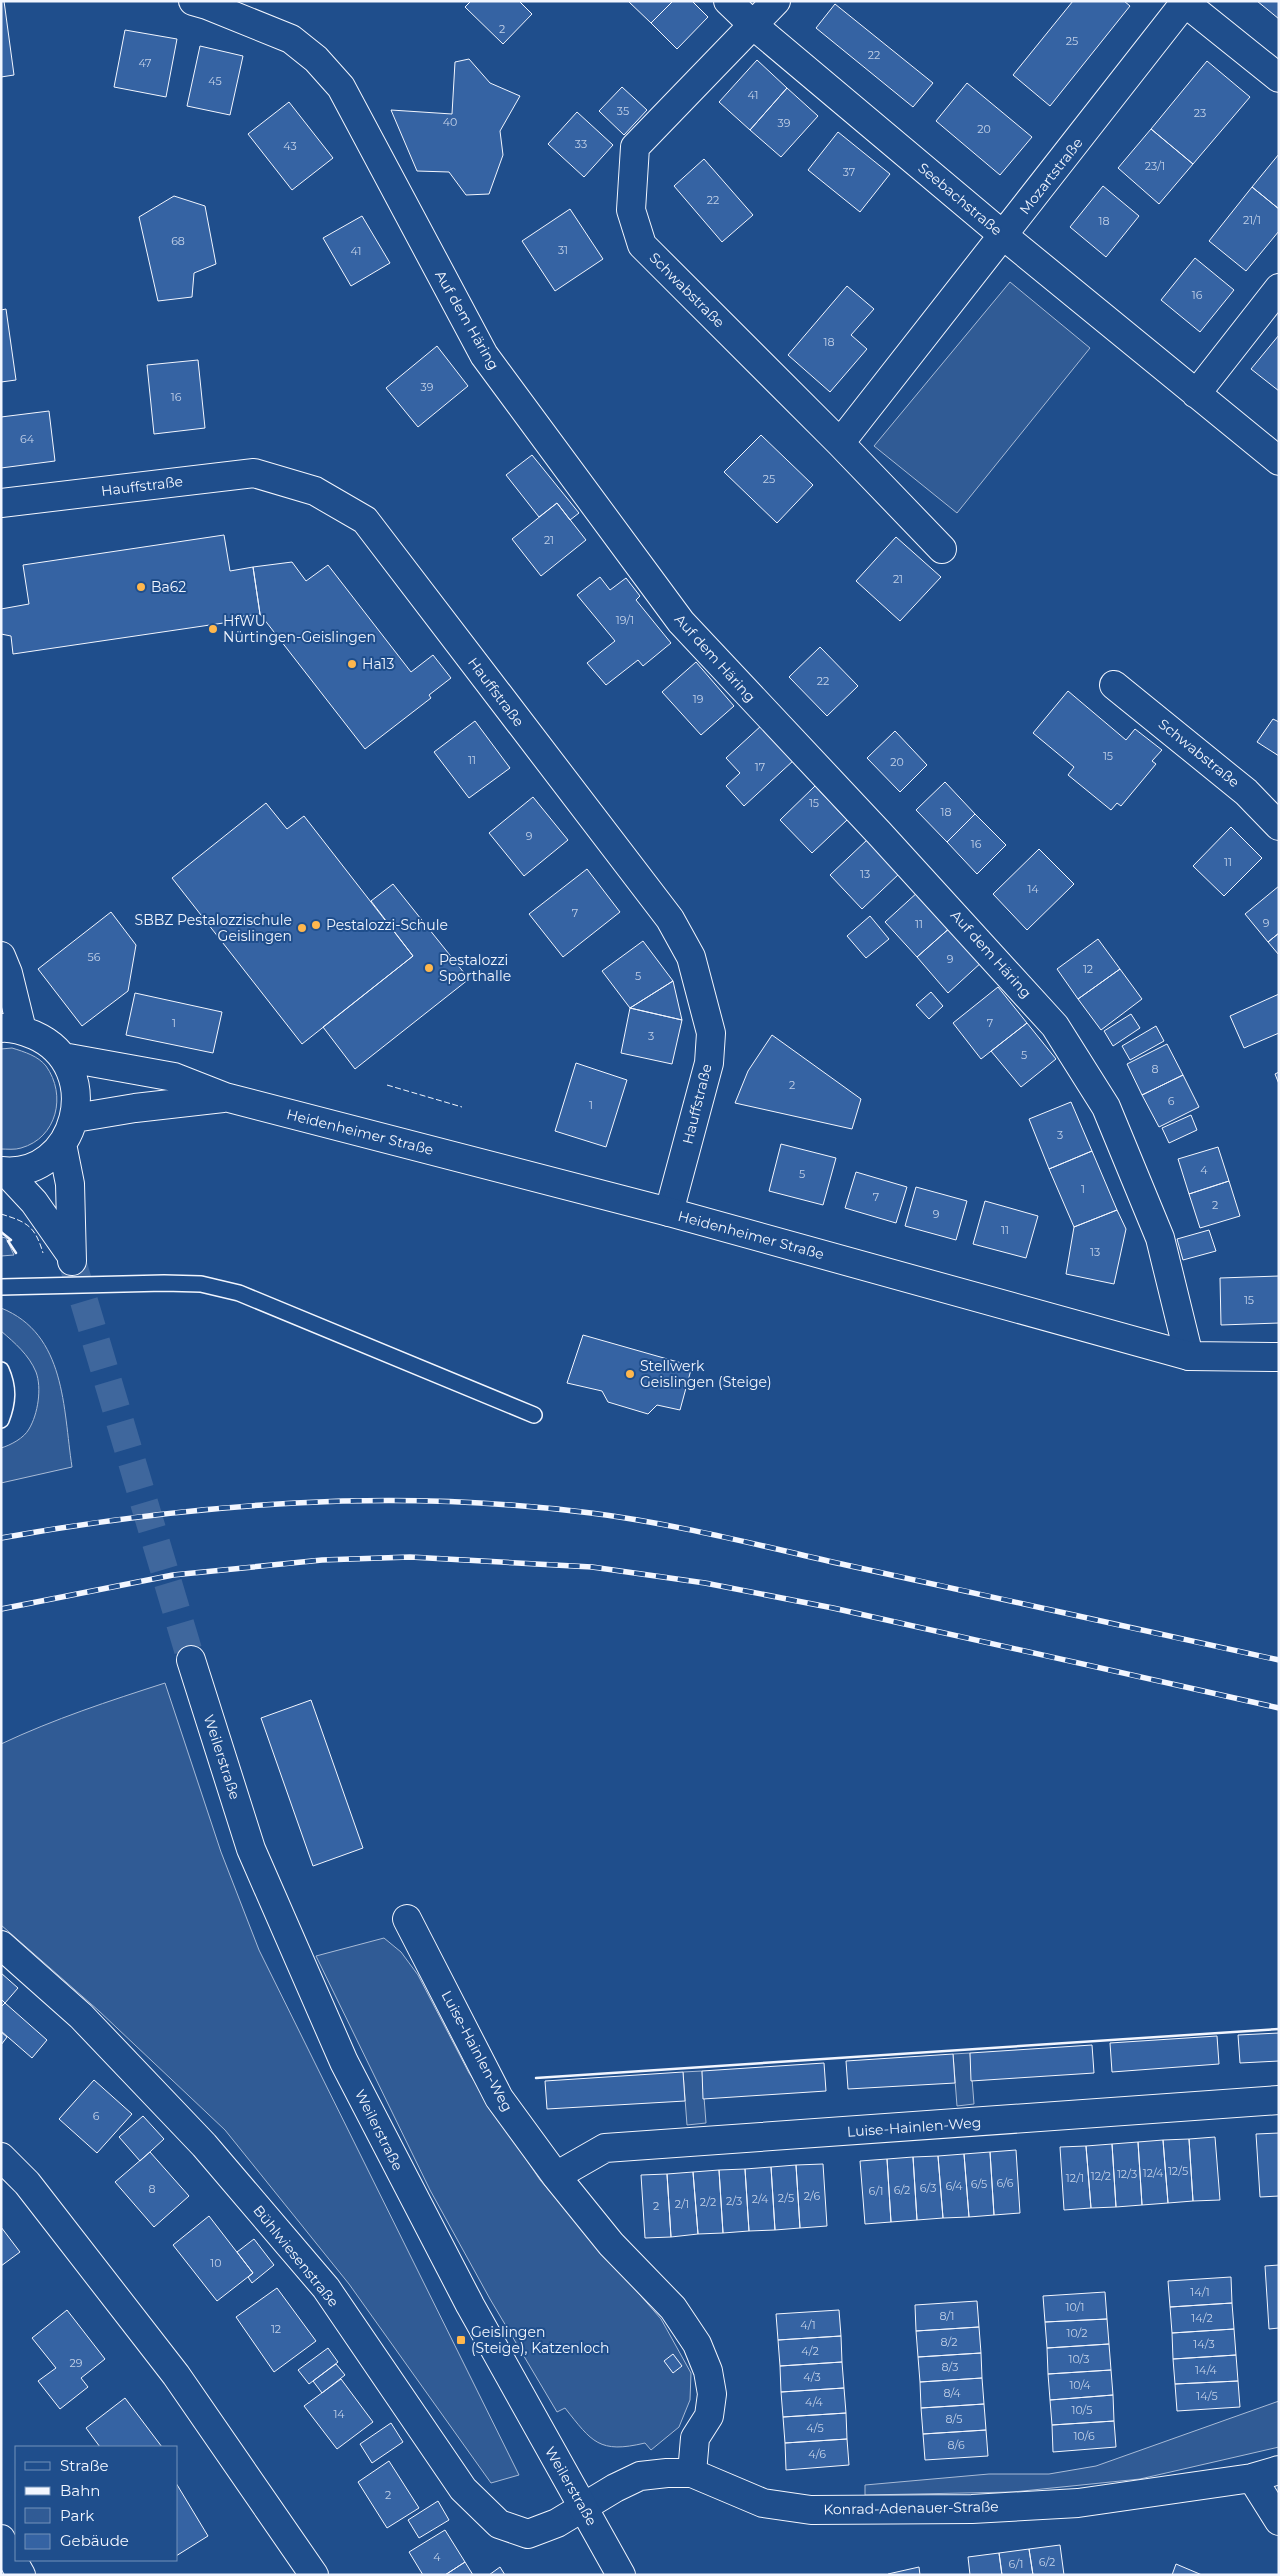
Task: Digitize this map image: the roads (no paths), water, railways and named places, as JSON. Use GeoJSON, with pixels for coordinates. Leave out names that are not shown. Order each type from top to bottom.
{"type":"FeatureCollection","features":[{"type":"Feature","properties":{"kind":"street","name":"Seebachstraße"},"geometry":{"type":"LineString","coordinates":[[728,1],[753,25],[1004,236],[1279,461]]}},
{"type":"Feature","properties":{"kind":"street","name":"Schwabstraße"},"geometry":{"type":"LineString","coordinates":[[776,1],[635,147],[631,210],[642,245],[840,443],[942,549]]}},
{"type":"Feature","properties":{"kind":"street"},"geometry":{"type":"LineString","coordinates":[[1185,2],[1279,78]]}},
{"type":"Feature","properties":{"kind":"street","name":"Mozartstraße"},"geometry":{"type":"LineString","coordinates":[[840,443],[1004,236],[1185,2]]}},
{"type":"Feature","properties":{"kind":"street","name":"Auf dem Häring"},"geometry":{"type":"LineString","coordinates":[[200,3],[291,39],[316,59],[341,87],[484,355],[681,622],[886,840],[1055,1026],[1106,1107],[1157,1229],[1189,1356]]}},
{"type":"Feature","properties":{"kind":"street"},"geometry":{"type":"LineString","coordinates":[[1196,394],[1279,288]]}},
{"type":"Feature","properties":{"kind":"street","name":"Hauffstraße"},"geometry":{"type":"LineString","coordinates":[[1,504],[254,473],[314,491],[365,520],[664,912],[691,957],[711,1032],[709,1063],[669,1212]]}},
{"type":"Feature","properties":{"kind":"street","name":"Schwabstraße"},"geometry":{"type":"LineString","coordinates":[[1114,685],[1246,792],[1279,826]]}},
{"type":"Feature","properties":{"kind":"street"},"geometry":{"type":"LineString","coordinates":[[1,956],[8,973],[12,1029],[45,1040],[63,1057],[73,1076],[77,1097],[75,1118],[62,1144],[37,1164],[4,1171]]}},
{"type":"Feature","properties":{"kind":"street","name":"Heidenheimer Straße"},"geometry":{"type":"LineString","coordinates":[[63,1057],[174,1076],[225,1097],[669,1212],[1189,1356],[1279,1358]]}},
{"type":"Feature","properties":{"kind":"street","name":"Heidenheimer Straße"},"geometry":{"type":"LineString","coordinates":[[75,1118],[135,1108],[225,1097]]}},
{"type":"Feature","properties":{"kind":"street"},"geometry":{"type":"LineString","coordinates":[[4,1171],[34,1202],[71,1258],[70,1184],[62,1144]]}},
{"type":"Feature","properties":{"kind":"street","name":"Weilerstraße"},"geometry":{"type":"LineString","coordinates":[[191,1660],[251,1849],[344,2062],[470,2305],[622,2575]]}},
{"type":"Feature","properties":{"kind":"street","name":"Luise-Hainlen-Weg"},"geometry":{"type":"LineString","coordinates":[[407,1919],[499,2098],[556,2176],[611,2244],[673,2308],[697,2344],[708,2371],[712,2394],[708,2416],[695,2438],[692,2473]]}},
{"type":"Feature","properties":{"kind":"street","name":"Bühlwiesenstraße"},"geometry":{"type":"LineString","coordinates":[[1,1945],[81,2016],[204,2144],[326,2288],[463,2489],[499,2524],[528,2534],[557,2523],[584,2508]]}},
{"type":"Feature","properties":{"kind":"street","name":"Luise-Hainlen-Weg"},"geometry":{"type":"LineString","coordinates":[[556,2176],[605,2148],[1279,2100]]}},
{"type":"Feature","properties":{"kind":"street"},"geometry":{"type":"LineString","coordinates":[[1,2157],[28,2183],[176,2375],[314,2575]]}},
{"type":"Feature","properties":{"kind":"street","name":"Konrad-Adenauer-Straße"},"geometry":{"type":"LineString","coordinates":[[584,2508],[615,2488],[640,2476],[692,2473],[763,2503],[811,2510],[972,2509],[1078,2503],[1252,2478],[1279,2470]]}},
{"type":"Feature","properties":{"kind":"street"},"geometry":{"type":"LineString","coordinates":[[1252,2478],[1279,2521]]}},
{"type":"Feature","properties":{"kind":"street"},"geometry":{"type":"LineString","coordinates":[[1,2539],[21,2575]]}},
{"type":"Feature","properties":{"kind":"lane"},"geometry":{"type":"LineString","coordinates":[[1,1287],[164,1282],[201,1284],[239,1293],[534,1414]]}},
{"type":"Feature","properties":{"kind":"lane"},"geometry":{"type":"LineString","coordinates":[[1,1370],[8,1387],[7,1406],[1,1420]]}},
{"type":"Feature","properties":{"kind":"tunnel"},"geometry":{"type":"LineString","coordinates":[[72,1261],[191,1660]]}},
{"type":"Feature","properties":{"kind":"railway"},"geometry":{"type":"LineString","coordinates":[[1,1538],[148,1516],[221,1508],[295,1503],[443,1501],[517,1505],[591,1513],[687,1529],[1279,1660]]}},
{"type":"Feature","properties":{"kind":"railway"},"geometry":{"type":"LineString","coordinates":[[1,1609],[173,1575],[322,1560],[410,1557],[592,1567],[705,1583],[833,1608],[1279,1708]]}},
{"type":"Feature","properties":{"kind":"place","name":"Ba62"},"geometry":{"type":"Point","coordinates":[141,587]}},
{"type":"Feature","properties":{"kind":"place","name":"HfWU Nürtingen-Geislingen"},"geometry":{"type":"Point","coordinates":[213,629]}},
{"type":"Feature","properties":{"kind":"place","name":"Ha13"},"geometry":{"type":"Point","coordinates":[352,664]}},
{"type":"Feature","properties":{"kind":"place","name":"Pestalozzi-Schule"},"geometry":{"type":"Point","coordinates":[316,925]}},
{"type":"Feature","properties":{"kind":"place","name":"SBBZ Pestalozzischule Geislingen"},"geometry":{"type":"Point","coordinates":[302,928]}},
{"type":"Feature","properties":{"kind":"place","name":"Pestalozzi Sporthalle"},"geometry":{"type":"Point","coordinates":[429,968]}},
{"type":"Feature","properties":{"kind":"place","name":"Stellwerk Geislingen (Steige)"},"geometry":{"type":"Point","coordinates":[630,1374]}},
{"type":"Feature","properties":{"kind":"place","name":"Geislingen (Steige), Katzenloch"},"geometry":{"type":"Point","coordinates":[461,2340]}}]}
